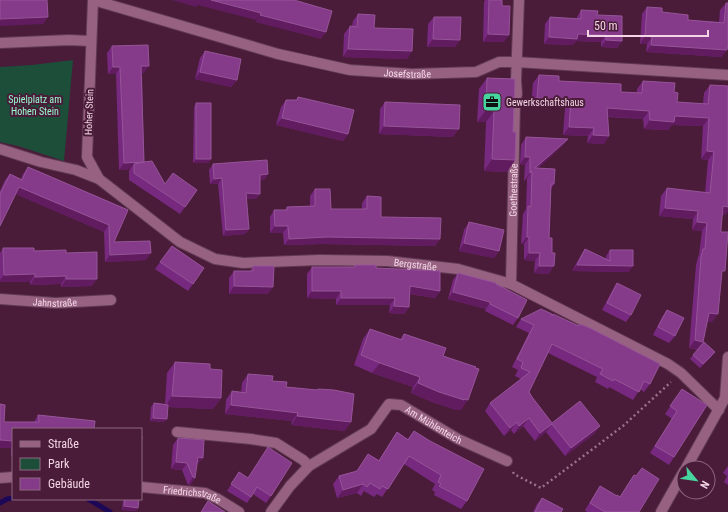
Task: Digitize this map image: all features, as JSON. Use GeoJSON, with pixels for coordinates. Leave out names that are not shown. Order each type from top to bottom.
{"type":"FeatureCollection","features":[{"type":"Feature","properties":{"kind":"street","name":"Hoher Stein"},"geometry":{"type":"LineString","coordinates":[[93,0],[90,41],[87,157],[99,179]]}},
{"type":"Feature","properties":{"kind":"street","name":"Josefstraße"},"geometry":{"type":"LineString","coordinates":[[93,0],[278,54],[350,70],[412,74],[476,72],[499,62],[516,62],[728,75]]}},
{"type":"Feature","properties":{"kind":"street","name":"Goethestraße"},"geometry":{"type":"LineString","coordinates":[[511,284],[516,62],[519,0]]}},
{"type":"Feature","properties":{"kind":"street"},"geometry":{"type":"LineString","coordinates":[[0,43],[69,40],[90,41]]}},
{"type":"Feature","properties":{"kind":"street"},"geometry":{"type":"LineString","coordinates":[[0,149],[40,162],[76,170],[99,179]]}},
{"type":"Feature","properties":{"kind":"street","name":"Bergstraße"},"geometry":{"type":"LineString","coordinates":[[99,179],[180,242],[215,259],[243,263],[319,260],[387,261],[458,269],[511,284],[657,358],[681,373],[719,410]]}},
{"type":"Feature","properties":{"kind":"street","name":"Jahnstraße"},"geometry":{"type":"LineString","coordinates":[[0,299],[56,303],[111,300]]}},
{"type":"Feature","properties":{"kind":"street"},"geometry":{"type":"LineString","coordinates":[[691,460],[725,398],[728,357]]}},
{"type":"Feature","properties":{"kind":"street","name":"Am Mühlenteich"},"geometry":{"type":"LineString","coordinates":[[271,512],[290,486],[309,466],[371,429],[389,404],[400,405],[458,439],[506,461]]}},
{"type":"Feature","properties":{"kind":"street"},"geometry":{"type":"LineString","coordinates":[[177,432],[251,439],[276,443],[303,460],[309,466]]}},
{"type":"Feature","properties":{"kind":"street"},"geometry":{"type":"LineString","coordinates":[[0,478],[12,477]]}},
{"type":"Feature","properties":{"kind":"street"},"geometry":{"type":"LineString","coordinates":[[661,512],[676,485]]}},
{"type":"Feature","properties":{"kind":"street","name":"Friedrichstraße"},"geometry":{"type":"LineString","coordinates":[[142,487],[205,493],[239,512]]}},
{"type":"Feature","properties":{"kind":"path"},"geometry":{"type":"LineString","coordinates":[[506,461],[514,474],[541,488],[623,426],[681,373]]}},
{"type":"Feature","properties":{"kind":"green space","name":"Spielplatz am Hohen Stein"},"geometry":{"type":"Polygon","coordinates":[[[73,60],[64,161],[18,146],[0,142],[0,67],[73,60]]]}},
{"type":"Feature","properties":{"kind":"building"},"geometry":{"type":"Polygon","coordinates":[[[0,0],[47,0],[48,17],[0,19],[0,0]]]}},
{"type":"Feature","properties":{"kind":"building"},"geometry":{"type":"Polygon","coordinates":[[[211,0],[294,0],[332,11],[326,32],[260,15],[261,13],[211,0]]]}},
{"type":"Feature","properties":{"kind":"building"},"geometry":{"type":"Polygon","coordinates":[[[489,0],[502,0],[502,6],[510,6],[509,35],[488,34],[489,0]]]}},
{"type":"Feature","properties":{"kind":"building"},"geometry":{"type":"Polygon","coordinates":[[[726,3],[728,3],[727,50],[651,45],[652,37],[645,36],[647,7],[662,8],[662,12],[688,15],[688,20],[724,23],[726,3]]]}},
{"type":"Feature","properties":{"kind":"building"},"geometry":{"type":"Polygon","coordinates":[[[581,10],[598,11],[597,15],[622,16],[622,41],[606,40],[606,35],[578,34],[577,39],[549,37],[550,17],[581,19],[581,10]]]}},
{"type":"Feature","properties":{"kind":"building"},"geometry":{"type":"Polygon","coordinates":[[[358,14],[375,15],[374,28],[413,29],[412,51],[348,49],[350,26],[357,27],[358,14]]]}},
{"type":"Feature","properties":{"kind":"building"},"geometry":{"type":"Polygon","coordinates":[[[434,17],[461,17],[460,40],[433,39],[434,17]]]}},
{"type":"Feature","properties":{"kind":"building"},"geometry":{"type":"Polygon","coordinates":[[[148,45],[149,66],[141,66],[144,162],[124,163],[120,67],[113,67],[112,46],[148,45]]]}},
{"type":"Feature","properties":{"kind":"building"},"geometry":{"type":"Polygon","coordinates":[[[205,51],[241,59],[237,80],[200,72],[205,51]]]}},
{"type":"Feature","properties":{"kind":"building"},"geometry":{"type":"Polygon","coordinates":[[[539,75],[559,76],[559,81],[621,84],[621,92],[642,93],[643,81],[675,83],[674,92],[678,93],[677,102],[708,104],[710,85],[728,86],[728,207],[723,206],[721,229],[721,232],[728,232],[725,271],[722,271],[718,314],[709,313],[703,342],[695,340],[701,257],[703,249],[705,249],[707,223],[697,222],[698,211],[665,208],[667,188],[710,193],[714,152],[707,151],[709,118],[675,116],[674,122],[650,120],[649,111],[607,108],[609,136],[593,135],[594,128],[569,127],[571,100],[537,98],[539,75]]]}},
{"type":"Feature","properties":{"kind":"building"},"geometry":{"type":"Polygon","coordinates":[[[487,78],[515,79],[513,132],[516,132],[515,160],[492,159],[494,111],[486,110],[487,78]]]}},
{"type":"Feature","properties":{"kind":"building"},"geometry":{"type":"Polygon","coordinates":[[[298,97],[354,110],[348,134],[282,118],[286,100],[297,100],[298,97]]]}},
{"type":"Feature","properties":{"kind":"building"},"geometry":{"type":"Polygon","coordinates":[[[385,102],[460,105],[459,129],[384,126],[385,102]]]}},
{"type":"Feature","properties":{"kind":"building"},"geometry":{"type":"Polygon","coordinates":[[[196,103],[211,103],[211,159],[196,159],[196,103]]]}},
{"type":"Feature","properties":{"kind":"building"},"geometry":{"type":"Polygon","coordinates":[[[526,137],[568,139],[535,168],[555,169],[554,184],[551,184],[549,238],[552,238],[552,253],[555,253],[554,266],[539,266],[540,253],[529,253],[529,237],[527,237],[528,206],[531,207],[532,171],[530,173],[530,157],[525,157],[526,137]]]}},
{"type":"Feature","properties":{"kind":"building"},"geometry":{"type":"Polygon","coordinates":[[[267,160],[268,174],[260,175],[260,194],[246,193],[249,229],[226,230],[222,178],[214,179],[213,164],[267,160]]]}},
{"type":"Feature","properties":{"kind":"building"},"geometry":{"type":"Polygon","coordinates":[[[152,161],[165,184],[173,173],[197,190],[185,207],[134,173],[134,164],[152,161]]]}},
{"type":"Feature","properties":{"kind":"building"},"geometry":{"type":"Polygon","coordinates":[[[28,167],[128,210],[114,242],[150,241],[151,253],[110,255],[109,225],[19,187],[0,226],[0,194],[10,174],[22,180],[28,167]]]}},
{"type":"Feature","properties":{"kind":"building"},"geometry":{"type":"Polygon","coordinates":[[[315,189],[330,189],[331,209],[367,209],[367,196],[381,197],[381,217],[441,218],[440,239],[327,237],[289,239],[288,226],[275,226],[274,210],[287,210],[287,207],[315,206],[315,189]]]}},
{"type":"Feature","properties":{"kind":"building"},"geometry":{"type":"Polygon","coordinates":[[[469,222],[504,230],[499,251],[464,243],[469,222]]]}},
{"type":"Feature","properties":{"kind":"building"},"geometry":{"type":"Polygon","coordinates":[[[172,246],[204,268],[193,284],[160,262],[172,246]]]}},
{"type":"Feature","properties":{"kind":"building"},"geometry":{"type":"Polygon","coordinates":[[[3,248],[34,248],[34,251],[66,250],[66,253],[97,252],[97,279],[66,279],[66,276],[35,277],[35,274],[4,275],[3,248]]]}},
{"type":"Feature","properties":{"kind":"building"},"geometry":{"type":"Polygon","coordinates":[[[585,249],[610,261],[610,250],[633,250],[633,266],[577,265],[585,249]]]}},
{"type":"Feature","properties":{"kind":"building"},"geometry":{"type":"Polygon","coordinates":[[[355,265],[376,265],[376,268],[440,271],[440,291],[410,286],[409,307],[394,306],[395,298],[341,298],[341,291],[312,291],[312,267],[355,267],[355,265]]]}},
{"type":"Feature","properties":{"kind":"building"},"geometry":{"type":"Polygon","coordinates":[[[253,266],[274,266],[273,287],[234,286],[234,271],[253,271],[253,266]]]}},
{"type":"Feature","properties":{"kind":"building"},"geometry":{"type":"Polygon","coordinates":[[[458,273],[496,283],[527,300],[518,318],[490,304],[490,302],[453,292],[458,273]]]}},
{"type":"Feature","properties":{"kind":"building"},"geometry":{"type":"Polygon","coordinates":[[[617,283],[641,295],[631,315],[607,303],[617,283]]]}},
{"type":"Feature","properties":{"kind":"building"},"geometry":{"type":"Polygon","coordinates":[[[541,309],[552,314],[552,316],[553,314],[579,326],[580,324],[590,328],[660,364],[650,384],[644,381],[639,392],[614,379],[613,381],[600,374],[603,369],[552,344],[529,392],[552,423],[580,401],[600,426],[571,448],[552,424],[540,433],[529,418],[519,426],[517,422],[510,428],[490,403],[530,372],[521,368],[523,362],[517,359],[534,325],[521,319],[541,309]]]}},
{"type":"Feature","properties":{"kind":"building"},"geometry":{"type":"Polygon","coordinates":[[[667,310],[684,318],[675,336],[658,327],[667,310]]]}},
{"type":"Feature","properties":{"kind":"building"},"geometry":{"type":"Polygon","coordinates":[[[370,329],[402,340],[404,334],[446,348],[443,356],[479,369],[468,400],[439,392],[418,383],[420,377],[361,355],[370,329]]]}},
{"type":"Feature","properties":{"kind":"building"},"geometry":{"type":"Polygon","coordinates":[[[704,342],[715,352],[703,364],[693,355],[704,342]]]}},
{"type":"Feature","properties":{"kind":"building"},"geometry":{"type":"Polygon","coordinates":[[[175,362],[210,364],[210,369],[222,370],[221,398],[172,396],[175,362]]]}},
{"type":"Feature","properties":{"kind":"building"},"geometry":{"type":"Polygon","coordinates":[[[248,374],[273,376],[272,381],[287,382],[286,387],[334,390],[354,394],[351,422],[297,416],[298,413],[231,405],[232,391],[246,393],[248,374]]]}},
{"type":"Feature","properties":{"kind":"building"},"geometry":{"type":"Polygon","coordinates":[[[682,389],[707,405],[674,457],[655,446],[677,411],[670,406],[682,389]]]}},
{"type":"Feature","properties":{"kind":"building"},"geometry":{"type":"Polygon","coordinates":[[[154,403],[168,405],[167,419],[153,418],[154,403]]]}},
{"type":"Feature","properties":{"kind":"building"},"geometry":{"type":"Polygon","coordinates":[[[0,404],[5,405],[4,422],[39,422],[38,415],[95,421],[94,428],[12,428],[12,441],[0,440],[0,404]]]}},
{"type":"Feature","properties":{"kind":"building"},"geometry":{"type":"Polygon","coordinates":[[[414,431],[484,469],[467,501],[439,486],[441,484],[438,482],[441,475],[409,456],[388,489],[382,486],[380,489],[370,483],[367,487],[363,484],[343,490],[339,476],[357,471],[368,454],[379,461],[397,432],[408,440],[414,431]]]}},
{"type":"Feature","properties":{"kind":"building"},"geometry":{"type":"Polygon","coordinates":[[[178,438],[204,440],[203,458],[198,457],[195,478],[193,477],[187,463],[176,462],[178,438]]]}},
{"type":"Feature","properties":{"kind":"building"},"geometry":{"type":"Polygon","coordinates":[[[268,447],[292,463],[271,496],[257,487],[251,497],[231,484],[239,472],[248,478],[268,447]]]}},
{"type":"Feature","properties":{"kind":"building"},"geometry":{"type":"Polygon","coordinates":[[[642,468],[659,479],[639,512],[605,512],[590,503],[600,486],[620,497],[634,475],[636,476],[642,468]]]}},
{"type":"Feature","properties":{"kind":"building"},"geometry":{"type":"Polygon","coordinates":[[[542,498],[563,509],[561,512],[535,512],[542,498]]]}},
{"type":"Feature","properties":{"kind":"building"},"geometry":{"type":"Polygon","coordinates":[[[125,500],[139,500],[138,508],[124,506],[125,500]]]}},
{"type":"Feature","properties":{"kind":"building"},"geometry":{"type":"Polygon","coordinates":[[[208,501],[225,512],[201,512],[208,501]]]}},
{"type":"Feature","properties":{"kind":"waterway"},"geometry":{"type":"LineString","coordinates":[[0,503],[12,498]]}},
{"type":"Feature","properties":{"kind":"waterway"},"geometry":{"type":"LineString","coordinates":[[90,500],[110,512]]}},
{"type":"Feature","properties":{"kind":"place","name":"Gewerkschaftshaus"},"geometry":{"type":"Point","coordinates":[492,102]}}]}
